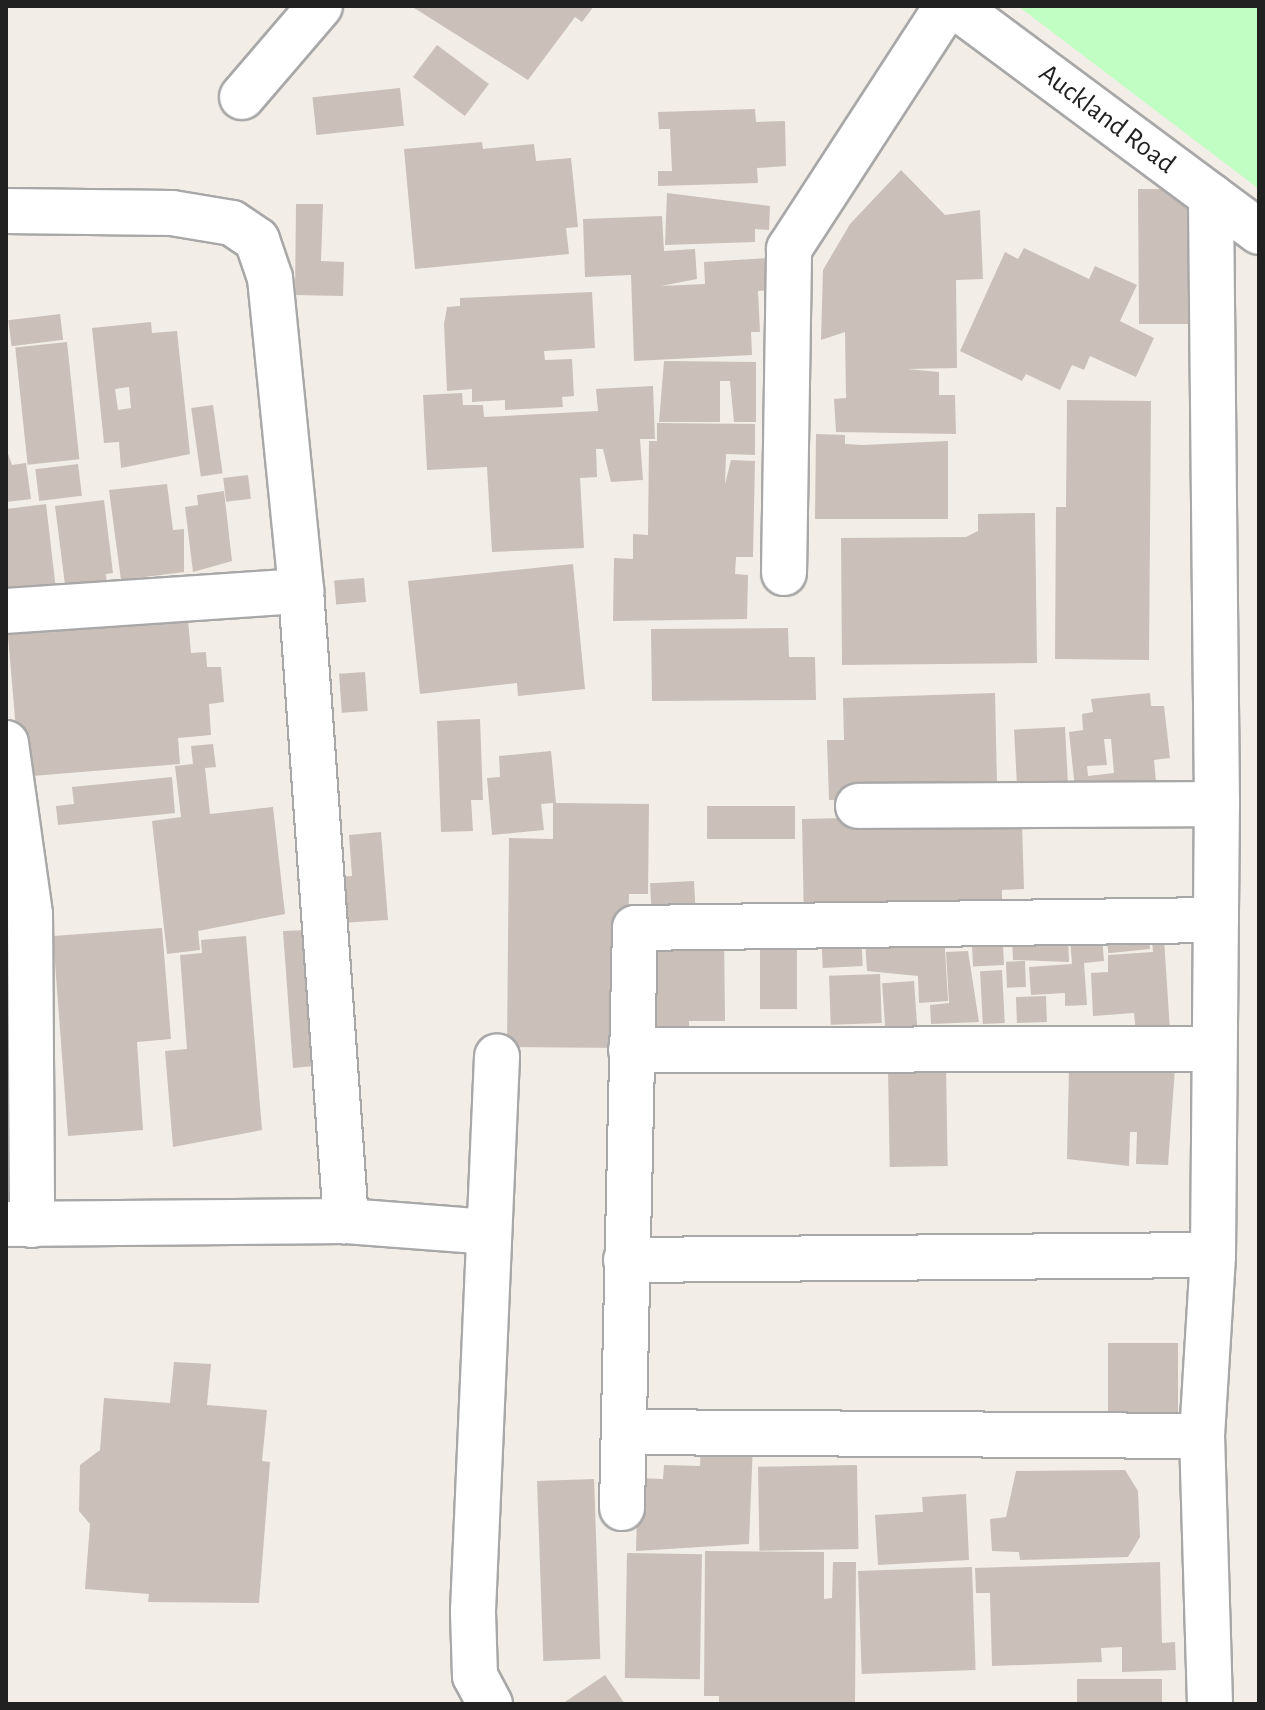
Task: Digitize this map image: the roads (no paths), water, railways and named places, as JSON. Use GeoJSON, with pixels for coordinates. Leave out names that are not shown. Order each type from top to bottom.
{"type":"FeatureCollection","features":[{"type":"Feature","properties":{"kind":"street"},"geometry":{"type":"LineString","coordinates":[[242,97],[320,6]]}},
{"type":"Feature","properties":{"kind":"street"},"geometry":{"type":"LineString","coordinates":[[784,573],[789,249],[947,6]]}},
{"type":"Feature","properties":{"kind":"street","name":"Auckland Road"},"geometry":{"type":"LineString","coordinates":[[955,6],[1259,232]]}},
{"type":"Feature","properties":{"kind":"street"},"geometry":{"type":"LineString","coordinates":[[1210,1704],[1202,1436],[1213,1255],[1217,804],[1211,196]]}},
{"type":"Feature","properties":{"kind":"street"},"geometry":{"type":"LineString","coordinates":[[6,211],[172,213],[232,223],[257,240],[270,278],[301,591],[346,1221]]}},
{"type":"Feature","properties":{"kind":"street"},"geometry":{"type":"LineString","coordinates":[[6,611],[301,591]]}},
{"type":"Feature","properties":{"kind":"street"},"geometry":{"type":"LineString","coordinates":[[6,743],[30,914],[19,1224],[346,1221],[488,1232]]}},
{"type":"Feature","properties":{"kind":"street"},"geometry":{"type":"LineString","coordinates":[[858,806],[1217,804]]}},
{"type":"Feature","properties":{"kind":"street"},"geometry":{"type":"LineString","coordinates":[[622,1508],[635,928],[1216,920]]}},
{"type":"Feature","properties":{"kind":"street"},"geometry":{"type":"LineString","coordinates":[[631,1050],[1213,1049]]}},
{"type":"Feature","properties":{"kind":"street"},"geometry":{"type":"LineString","coordinates":[[490,1704],[475,1676],[473,1611],[497,1057]]}},
{"type":"Feature","properties":{"kind":"street"},"geometry":{"type":"LineString","coordinates":[[626,1260],[1213,1255]]}},
{"type":"Feature","properties":{"kind":"street"},"geometry":{"type":"LineString","coordinates":[[624,1432],[1202,1436]]}}]}
